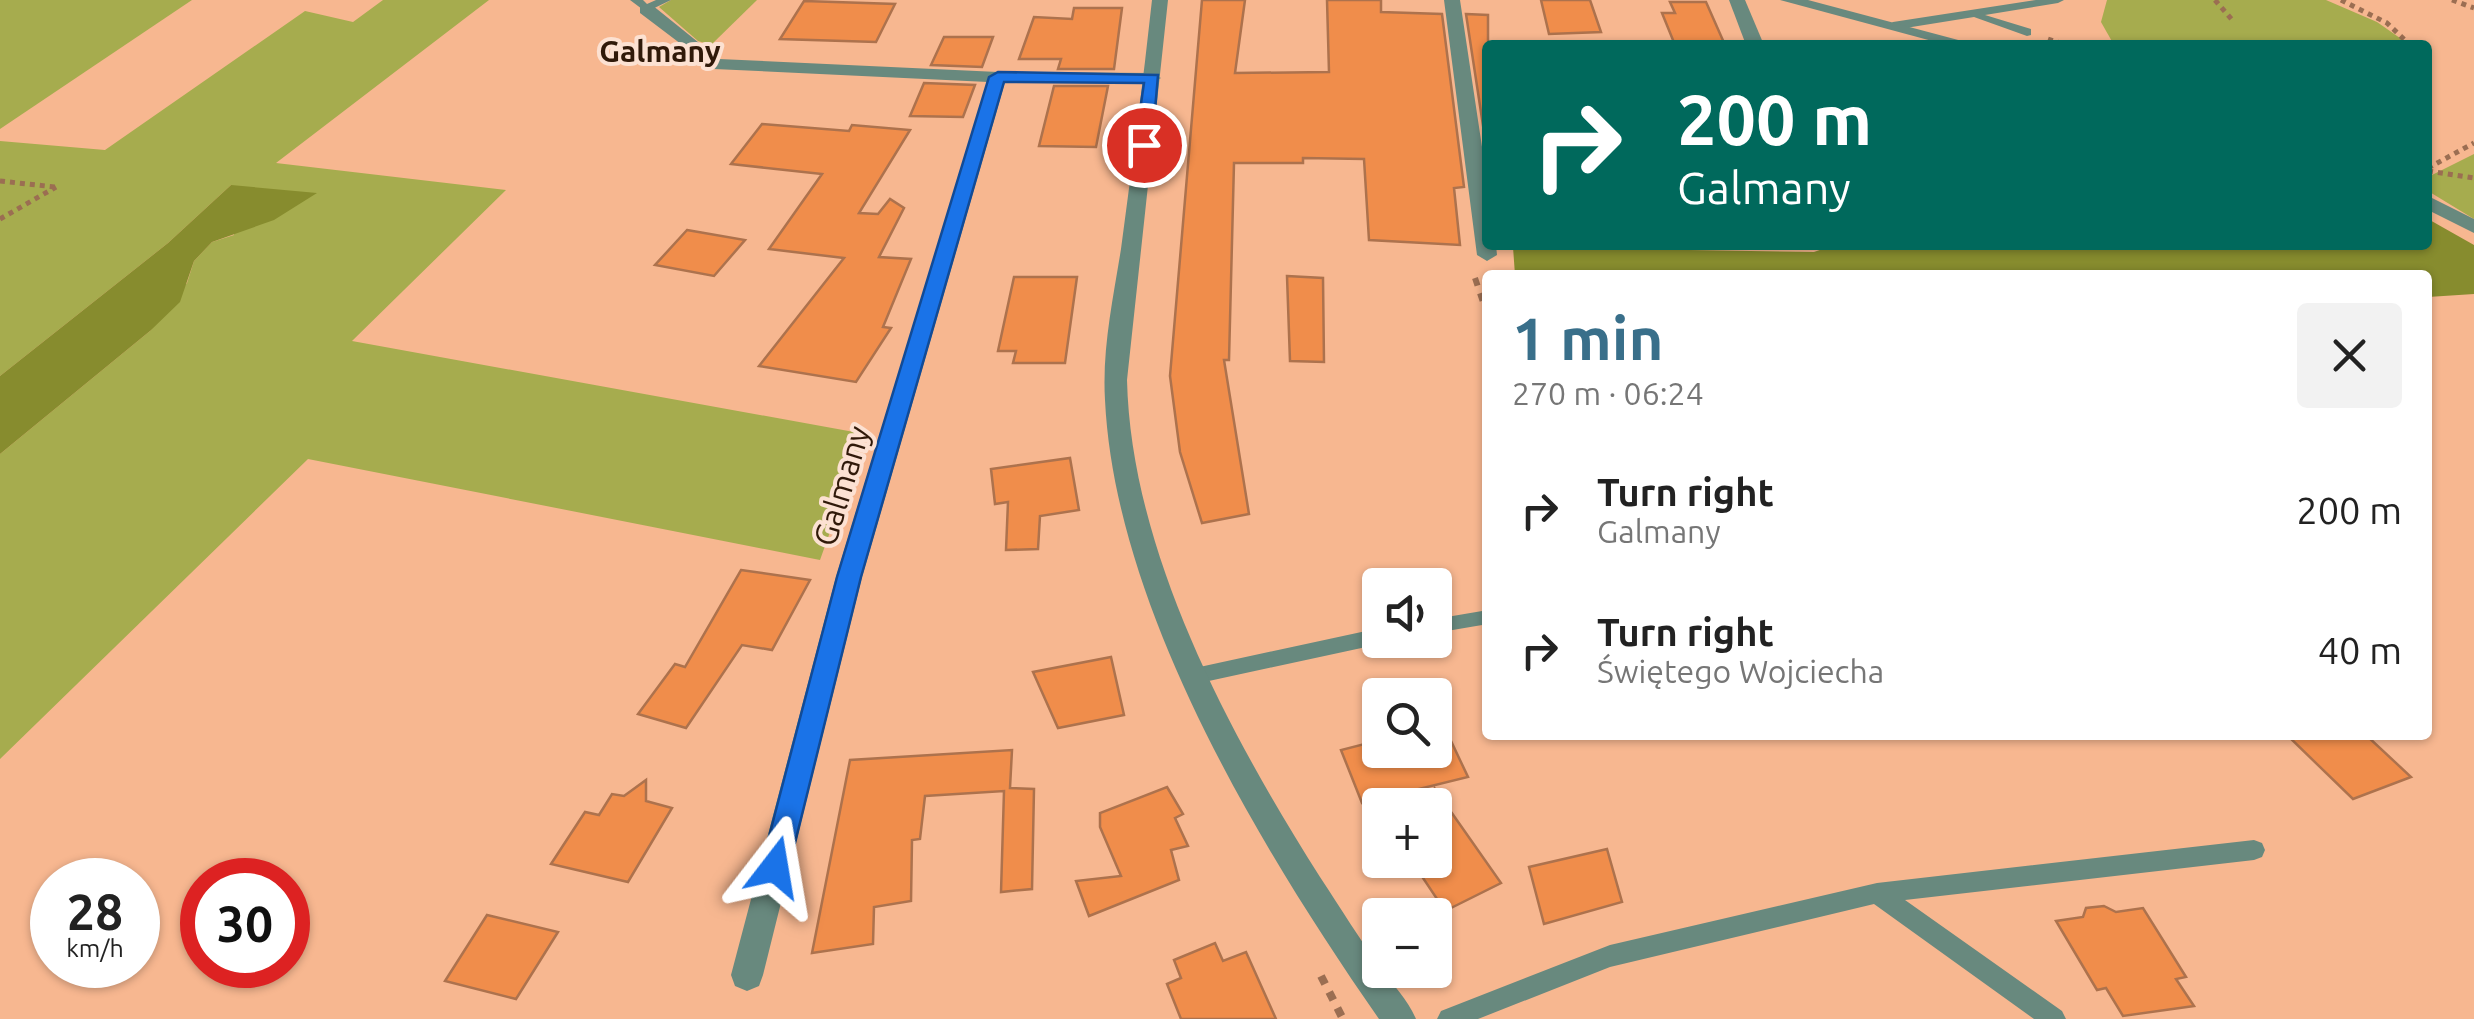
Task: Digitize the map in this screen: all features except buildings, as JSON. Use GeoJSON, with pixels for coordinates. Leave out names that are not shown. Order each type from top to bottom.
{"type":"FeatureCollection","features":[{"type":"Feature","properties":{"kind":"street"},"geometry":{"type":"LineString","coordinates":[[1160,0],[1119,337],[1116,398],[1136,513],[1160,594],[1207,707],[1264,816],[1326,917],[1398,1019]]}},
{"type":"Feature","properties":{"kind":"street"},"geometry":{"type":"LineString","coordinates":[[1452,0],[1482,213]]}},
{"type":"Feature","properties":{"kind":"street"},"geometry":{"type":"LineString","coordinates":[[1737,0],[1752,40]]}},
{"type":"Feature","properties":{"kind":"street"},"geometry":{"type":"LineString","coordinates":[[1788,0],[1948,40]]}},
{"type":"Feature","properties":{"kind":"street"},"geometry":{"type":"LineString","coordinates":[[641,4],[714,64],[998,77],[1152,78]]}},
{"type":"Feature","properties":{"kind":"street","name":"Galmany"},"geometry":{"type":"LineString","coordinates":[[748,976],[849,577],[998,77]]}},
{"type":"Feature","properties":{"kind":"street"},"geometry":{"type":"LineString","coordinates":[[2432,204],[2474,227]]}},
{"type":"Feature","properties":{"kind":"street"},"geometry":{"type":"LineString","coordinates":[[1487,250],[1488,256]]}},
{"type":"Feature","properties":{"kind":"lane"},"geometry":{"type":"LineString","coordinates":[[641,4],[665,0]]}},
{"type":"Feature","properties":{"kind":"lane"},"geometry":{"type":"LineString","coordinates":[[1893,26],[2058,0]]}},
{"type":"Feature","properties":{"kind":"lane"},"geometry":{"type":"LineString","coordinates":[[1974,15],[2027,32]]}},
{"type":"Feature","properties":{"kind":"lane"},"geometry":{"type":"LineString","coordinates":[[1452,623],[1482,618]]}},
{"type":"Feature","properties":{"kind":"lane"},"geometry":{"type":"LineString","coordinates":[[1195,676],[1362,640]]}},
{"type":"Feature","properties":{"kind":"lane"},"geometry":{"type":"LineString","coordinates":[[1448,1019],[1610,956],[1877,893],[2254,850]]}},
{"type":"Feature","properties":{"kind":"lane"},"geometry":{"type":"LineString","coordinates":[[1877,893],[2054,1019]]}},
{"type":"Feature","properties":{"kind":"path"},"geometry":{"type":"LineString","coordinates":[[2215,0],[2233,21]]}},
{"type":"Feature","properties":{"kind":"path"},"geometry":{"type":"LineString","coordinates":[[2341,0],[2386,23],[2405,40]]}},
{"type":"Feature","properties":{"kind":"path"},"geometry":{"type":"LineString","coordinates":[[2452,0],[2474,8]]}},
{"type":"Feature","properties":{"kind":"path"},"geometry":{"type":"LineString","coordinates":[[2432,167],[2474,144]]}},
{"type":"Feature","properties":{"kind":"path"},"geometry":{"type":"LineString","coordinates":[[2432,170],[2474,178]]}},
{"type":"Feature","properties":{"kind":"path"},"geometry":{"type":"LineString","coordinates":[[0,181],[56,187],[0,220]]}},
{"type":"Feature","properties":{"kind":"path"},"geometry":{"type":"LineString","coordinates":[[1475,275],[1482,304]]}},
{"type":"Feature","properties":{"kind":"green space"},"geometry":{"type":"Polygon","coordinates":[[[0,0],[192,0],[0,129],[0,0]]]}},
{"type":"Feature","properties":{"kind":"green space"},"geometry":{"type":"Polygon","coordinates":[[[383,0],[489,0],[276,163],[506,190],[352,341],[865,434],[820,560],[308,459],[0,759],[0,454],[150,331],[187,283],[194,261],[212,242],[234,235],[231,185],[168,243],[0,376],[0,141],[105,150],[305,11],[353,22],[383,0]]]}},
{"type":"Feature","properties":{"kind":"green space"},"geometry":{"type":"Polygon","coordinates":[[[671,0],[757,0],[711,45],[698,41],[659,7],[671,0]]]}},
{"type":"Feature","properties":{"kind":"green space"},"geometry":{"type":"Polygon","coordinates":[[[2107,0],[2326,0],[2377,22],[2403,40],[2111,40],[2101,22],[2107,0]]]}},
{"type":"Feature","properties":{"kind":"green space"},"geometry":{"type":"Polygon","coordinates":[[[2474,154],[2474,219],[2432,193],[2432,175],[2474,154]]]}},
{"type":"Feature","properties":{"kind":"shaded area"},"geometry":{"type":"Polygon","coordinates":[[[231,185],[317,193],[274,220],[212,242],[194,261],[180,302],[0,454],[0,376],[168,243],[231,185]]]}},
{"type":"Feature","properties":{"kind":"shaded area"},"geometry":{"type":"Polygon","coordinates":[[[2432,221],[2474,245],[2474,294],[2432,297],[2432,270],[1515,270],[1513,250],[2432,250],[2432,221]]]}},
{"type":"Feature","properties":{"kind":"district","name":"Galmany"},"geometry":{"type":"Point","coordinates":[660,52]}},
{"type":"Feature","properties":{"kind":"route"},"geometry":{"type":"LineString","coordinates":[[775,867],[849,577],[998,77],[1152,78],[1144,145]]}}]}
